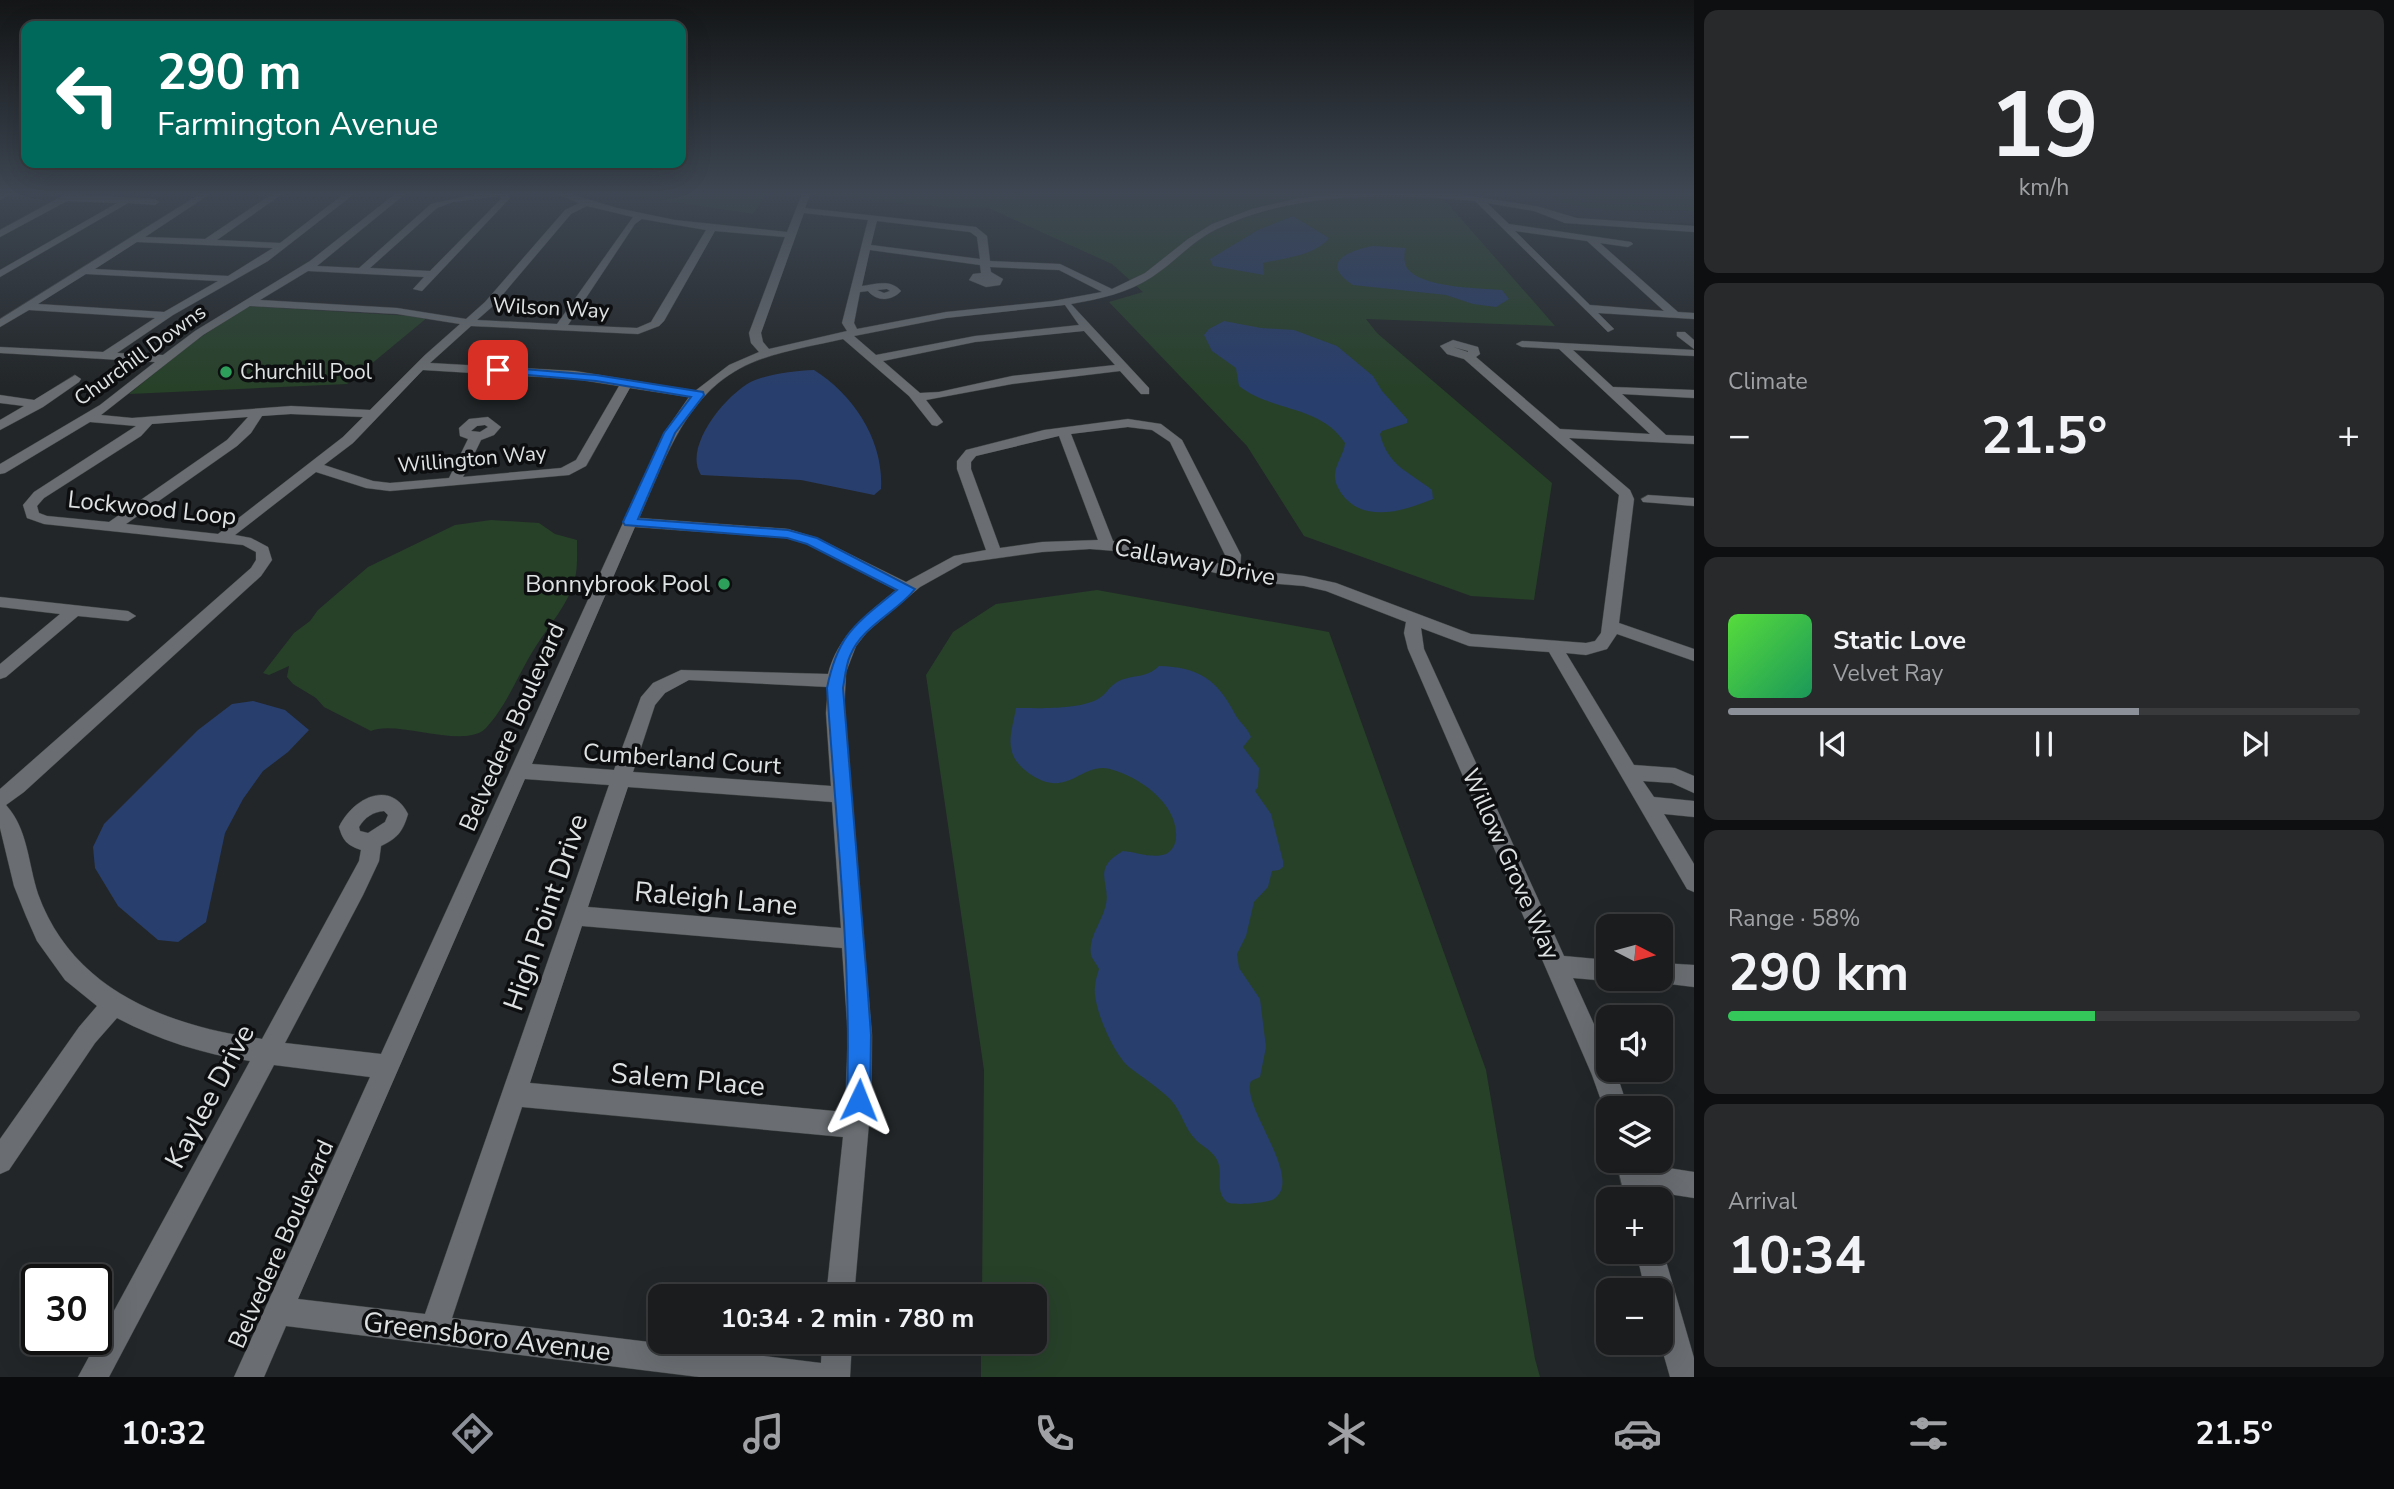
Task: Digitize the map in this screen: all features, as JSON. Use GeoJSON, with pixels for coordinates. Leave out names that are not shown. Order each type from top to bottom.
{"type":"FeatureCollection","features":[{"type":"Feature","properties":{"kind":"street"},"geometry":{"type":"LineString","coordinates":[[0,274],[27,258]]}},
{"type":"Feature","properties":{"kind":"street"},"geometry":{"type":"LineString","coordinates":[[0,324],[104,258]]}},
{"type":"Feature","properties":{"kind":"street"},"geometry":{"type":"LineString","coordinates":[[105,356],[166,315],[262,258]]}},
{"type":"Feature","properties":{"kind":"street","name":"Churchill Downs"},"geometry":{"type":"LineString","coordinates":[[0,470],[89,418],[200,333],[318,258]]}},
{"type":"Feature","properties":{"kind":"street"},"geometry":{"type":"LineString","coordinates":[[361,271],[375,258]]}},
{"type":"Feature","properties":{"kind":"street"},"geometry":{"type":"LineString","coordinates":[[418,289],[448,258]]}},
{"type":"Feature","properties":{"kind":"street"},"geometry":{"type":"LineString","coordinates":[[222,538],[315,467],[374,414],[497,295],[528,258]]}},
{"type":"Feature","properties":{"kind":"street"},"geometry":{"type":"LineString","coordinates":[[560,328],[607,258]]}},
{"type":"Feature","properties":{"kind":"street","name":"Wilson Way"},"geometry":{"type":"LineString","coordinates":[[248,303],[409,312],[468,323],[638,331],[655,324],[695,258]]}},
{"type":"Feature","properties":{"kind":"street"},"geometry":{"type":"LineString","coordinates":[[767,354],[757,343],[755,333],[783,258]]}},
{"type":"Feature","properties":{"kind":"street"},"geometry":{"type":"LineString","coordinates":[[863,258],[848,323],[850,334],[916,397],[937,422]]}},
{"type":"Feature","properties":{"kind":"street"},"geometry":{"type":"LineString","coordinates":[[930,258],[985,268],[1060,267],[1110,292]]}},
{"type":"Feature","properties":{"kind":"street"},"geometry":{"type":"LineString","coordinates":[[984,258],[985,268]]}},
{"type":"Feature","properties":{"kind":"street","name":"Belvedere Boulevard"},"geometry":{"type":"LineString","coordinates":[[249,1377],[670,433],[699,395],[721,374],[767,354],[920,319],[1065,302],[1110,292],[1157,270],[1170,258]]}},
{"type":"Feature","properties":{"kind":"street"},"geometry":{"type":"LineString","coordinates":[[1538,258],[1608,329]]}},
{"type":"Feature","properties":{"kind":"street"},"geometry":{"type":"LineString","coordinates":[[1611,258],[1675,315]]}},
{"type":"Feature","properties":{"kind":"street"},"geometry":{"type":"LineString","coordinates":[[305,268],[432,274]]}},
{"type":"Feature","properties":{"kind":"street"},"geometry":{"type":"LineString","coordinates":[[84,271],[230,279]]}},
{"type":"Feature","properties":{"kind":"street"},"geometry":{"type":"LineString","coordinates":[[856,289],[872,290]]}},
{"type":"Feature","properties":{"kind":"street"},"geometry":{"type":"LineString","coordinates":[[27,307],[166,315]]}},
{"type":"Feature","properties":{"kind":"street"},"geometry":{"type":"LineString","coordinates":[[1069,307],[1145,391]]}},
{"type":"Feature","properties":{"kind":"street"},"geometry":{"type":"LineString","coordinates":[[1586,307],[1604,311],[1694,316]]}},
{"type":"Feature","properties":{"kind":"street"},"geometry":{"type":"LineString","coordinates":[[874,359],[965,341],[1087,327]]}},
{"type":"Feature","properties":{"kind":"street"},"geometry":{"type":"LineString","coordinates":[[1681,334],[1694,346]]}},
{"type":"Feature","properties":{"kind":"street"},"geometry":{"type":"LineString","coordinates":[[1522,344],[1694,353]]}},
{"type":"Feature","properties":{"kind":"street"},"geometry":{"type":"LineString","coordinates":[[1562,346],[1662,439]]}},
{"type":"Feature","properties":{"kind":"street"},"geometry":{"type":"LineString","coordinates":[[0,350],[166,359]]}},
{"type":"Feature","properties":{"kind":"street"},"geometry":{"type":"LineString","coordinates":[[1468,356],[1625,493],[1610,626],[1694,654]]}},
{"type":"Feature","properties":{"kind":"street"},"geometry":{"type":"LineString","coordinates":[[421,366],[550,373],[699,395]]}},
{"type":"Feature","properties":{"kind":"street"},"geometry":{"type":"LineString","coordinates":[[916,397],[939,396],[1012,380],[1124,367]]}},
{"type":"Feature","properties":{"kind":"street"},"geometry":{"type":"LineString","coordinates":[[0,426],[75,379]]}},
{"type":"Feature","properties":{"kind":"street","name":"Willington Way"},"geometry":{"type":"LineString","coordinates":[[315,467],[380,487],[554,474],[575,468],[581,463],[628,383]]}},
{"type":"Feature","properties":{"kind":"street"},"geometry":{"type":"LineString","coordinates":[[1609,390],[1694,394]]}},
{"type":"Feature","properties":{"kind":"street"},"geometry":{"type":"LineString","coordinates":[[0,399],[39,404]]}},
{"type":"Feature","properties":{"kind":"street"},"geometry":{"type":"LineString","coordinates":[[89,418],[148,421],[258,412],[315,411],[374,414]]}},
{"type":"Feature","properties":{"kind":"street"},"geometry":{"type":"LineString","coordinates":[[112,527],[232,443],[246,430],[258,412]]}},
{"type":"Feature","properties":{"kind":"street","name":"Lockwood Loop"},"geometry":{"type":"LineString","coordinates":[[0,799],[17,788],[261,566],[265,555],[259,545],[222,538],[36,518],[30,511],[30,505],[39,495],[136,433],[148,421]]}},
{"type":"Feature","properties":{"kind":"street"},"geometry":{"type":"LineString","coordinates":[[994,552],[964,469],[964,461],[971,453],[1063,431],[1128,423],[1156,427],[1168,432],[1183,453],[1233,555],[1232,572]]}},
{"type":"Feature","properties":{"kind":"street"},"geometry":{"type":"LineString","coordinates":[[1063,431],[1071,445],[1107,545]]}},
{"type":"Feature","properties":{"kind":"street"},"geometry":{"type":"LineString","coordinates":[[1557,433],[1694,440]]}},
{"type":"Feature","properties":{"kind":"street"},"geometry":{"type":"LineString","coordinates":[[454,481],[476,436]]}},
{"type":"Feature","properties":{"kind":"street"},"geometry":{"type":"LineString","coordinates":[[0,453],[20,458]]}},
{"type":"Feature","properties":{"kind":"street"},"geometry":{"type":"LineString","coordinates":[[1648,499],[1694,502]]}},
{"type":"Feature","properties":{"kind":"street"},"geometry":{"type":"LineString","coordinates":[[630,522],[788,534],[812,541],[907,589]]}},
{"type":"Feature","properties":{"kind":"street","name":"Callaway Drive"},"geometry":{"type":"LineString","coordinates":[[841,1284],[856,1126],[860,1035],[835,713],[836,681],[841,658],[861,628],[907,589],[951,562],[994,552],[1068,545],[1107,545],[1146,551],[1232,572],[1330,587],[1469,640],[1595,648],[1606,641],[1610,626]]}},
{"type":"Feature","properties":{"kind":"street"},"geometry":{"type":"LineString","coordinates":[[0,602],[128,617]]}},
{"type":"Feature","properties":{"kind":"street"},"geometry":{"type":"LineString","coordinates":[[0,673],[75,610]]}},
{"type":"Feature","properties":{"kind":"street","name":"Willow Grove Way"},"geometry":{"type":"LineString","coordinates":[[1415,620],[1412,633],[1416,649],[1612,1096]]}},
{"type":"Feature","properties":{"kind":"street"},"geometry":{"type":"LineString","coordinates":[[1554,647],[1694,883]]}},
{"type":"Feature","properties":{"kind":"street","name":"High Point Drive"},"geometry":{"type":"LineString","coordinates":[[434,1330],[647,702],[659,688],[672,679],[701,673],[836,681]]}},
{"type":"Feature","properties":{"kind":"street","name":"Cumberland Court"},"geometry":{"type":"LineString","coordinates":[[518,772],[842,795]]}},
{"type":"Feature","properties":{"kind":"street"},"geometry":{"type":"LineString","coordinates":[[1628,772],[1675,776],[1694,785]]}},
{"type":"Feature","properties":{"kind":"street"},"geometry":{"type":"LineString","coordinates":[[1648,805],[1694,809]]}},
{"type":"Feature","properties":{"kind":"street"},"geometry":{"type":"LineString","coordinates":[[0,811],[13,830],[24,885],[46,936],[61,959],[80,978],[114,1004],[164,1029],[200,1040],[387,1067]]}},
{"type":"Feature","properties":{"kind":"street","name":"Kaylee Drive"},"geometry":{"type":"LineString","coordinates":[[93,1377],[356,888],[369,861],[372,841]]}},
{"type":"Feature","properties":{"kind":"street","name":"Raleigh Lane"},"geometry":{"type":"LineString","coordinates":[[575,916],[853,939]]}},
{"type":"Feature","properties":{"kind":"street"},"geometry":{"type":"LineString","coordinates":[[1556,966],[1596,969]]}},
{"type":"Feature","properties":{"kind":"street"},"geometry":{"type":"LineString","coordinates":[[1673,975],[1694,976]]}},
{"type":"Feature","properties":{"kind":"street"},"geometry":{"type":"LineString","coordinates":[[0,1161],[87,1035],[114,1004]]}},
{"type":"Feature","properties":{"kind":"street","name":"Salem Place"},"geometry":{"type":"LineString","coordinates":[[514,1094],[856,1126]]}},
{"type":"Feature","properties":{"kind":"street"},"geometry":{"type":"LineString","coordinates":[[1633,1178],[1694,1185]]}},
{"type":"Feature","properties":{"kind":"street","name":"Greensboro Avenue"},"geometry":{"type":"LineString","coordinates":[[278,1311],[820,1377]]}},
{"type":"Feature","properties":{"kind":"street"},"geometry":{"type":"LineString","coordinates":[[1673,1336],[1685,1377]]}},
{"type":"Feature","properties":{"kind":"street"},"geometry":{"type":"LineString","coordinates":[[835,1377],[836,1354]]}},
{"type":"Feature","properties":{"kind":"green space"},"geometry":{"type":"Polygon","coordinates":[[[1099,258],[1496,258],[1555,326],[1366,319],[1377,333],[1552,483],[1534,600],[1471,596],[1304,536],[1247,446],[1109,302],[1143,292],[1112,264],[1099,258]]]}},
{"type":"Feature","properties":{"kind":"green space"},"geometry":{"type":"Polygon","coordinates":[[[247,306],[428,317],[347,384],[129,394],[192,343],[247,306]]]}},
{"type":"Feature","properties":{"kind":"green space"},"geometry":{"type":"Polygon","coordinates":[[[491,520],[539,523],[555,534],[577,540],[577,561],[575,577],[567,599],[530,656],[500,710],[483,731],[474,735],[447,736],[391,728],[371,731],[324,707],[316,698],[293,684],[287,677],[289,666],[269,675],[263,673],[294,633],[368,567],[455,525],[491,520]]]}},
{"type":"Feature","properties":{"kind":"green space"},"geometry":{"type":"Polygon","coordinates":[[[1097,590],[1329,632],[1486,1070],[1540,1377],[981,1377],[981,1354],[1047,1354],[1047,1284],[982,1284],[984,1070],[926,675],[953,632],[996,604],[1097,590]]]}},
{"type":"Feature","properties":{"kind":"water"},"geometry":{"type":"Polygon","coordinates":[[[1288,258],[1263,263],[1264,275],[1213,266],[1210,259],[1288,258]]]}},
{"type":"Feature","properties":{"kind":"water"},"geometry":{"type":"Polygon","coordinates":[[[1405,258],[1407,268],[1424,280],[1451,286],[1502,290],[1509,299],[1496,307],[1473,304],[1446,295],[1353,285],[1338,270],[1340,259],[1405,258]]]}},
{"type":"Feature","properties":{"kind":"water"},"geometry":{"type":"Polygon","coordinates":[[[1224,321],[1261,328],[1294,330],[1337,346],[1373,376],[1382,391],[1407,419],[1407,423],[1380,434],[1388,454],[1400,467],[1432,490],[1433,499],[1387,512],[1354,506],[1345,498],[1335,477],[1345,443],[1335,431],[1310,415],[1266,401],[1239,386],[1236,368],[1212,351],[1204,335],[1224,321]]]}},
{"type":"Feature","properties":{"kind":"water"},"geometry":{"type":"Polygon","coordinates":[[[814,370],[842,392],[864,421],[877,454],[881,489],[874,495],[801,480],[701,475],[697,463],[703,436],[711,421],[732,396],[755,380],[814,370]]]}},
{"type":"Feature","properties":{"kind":"water"},"geometry":{"type":"Polygon","coordinates":[[[1159,666],[1185,669],[1205,677],[1221,692],[1247,730],[1251,737],[1243,747],[1259,768],[1258,787],[1255,791],[1271,814],[1283,861],[1283,867],[1272,871],[1268,887],[1254,902],[1246,936],[1237,954],[1239,968],[1260,999],[1266,1047],[1260,1077],[1251,1081],[1250,1092],[1282,1175],[1281,1189],[1274,1199],[1265,1202],[1227,1202],[1221,1192],[1220,1169],[1216,1158],[1192,1135],[1171,1100],[1123,1061],[1107,1034],[1096,1003],[1095,988],[1099,969],[1091,949],[1107,899],[1104,871],[1113,858],[1123,851],[1156,856],[1168,853],[1176,837],[1171,814],[1164,803],[1145,785],[1122,773],[1099,768],[1063,782],[1052,783],[1040,780],[1026,771],[1011,749],[1016,708],[1058,708],[1090,703],[1119,681],[1145,675],[1159,666]]]}},
{"type":"Feature","properties":{"kind":"water"},"geometry":{"type":"Polygon","coordinates":[[[253,701],[285,710],[309,730],[288,752],[263,771],[243,799],[225,833],[206,922],[178,942],[158,940],[118,906],[95,868],[93,847],[104,824],[198,730],[232,704],[253,701]]]}},
{"type":"Feature","properties":{"kind":"place","name":"Churchill Pool"},"geometry":{"type":"Point","coordinates":[226,372]}},
{"type":"Feature","properties":{"kind":"place","name":"Bonnybrook Pool"},"geometry":{"type":"Point","coordinates":[724,584]}},
{"type":"Feature","properties":{"kind":"route"},"geometry":{"type":"LineString","coordinates":[[498,370],[596,378],[699,395],[680,416],[670,433],[630,522],[788,534],[812,541],[907,589],[861,628],[848,644],[841,658],[835,688],[857,981],[859,1100]]}}]}
